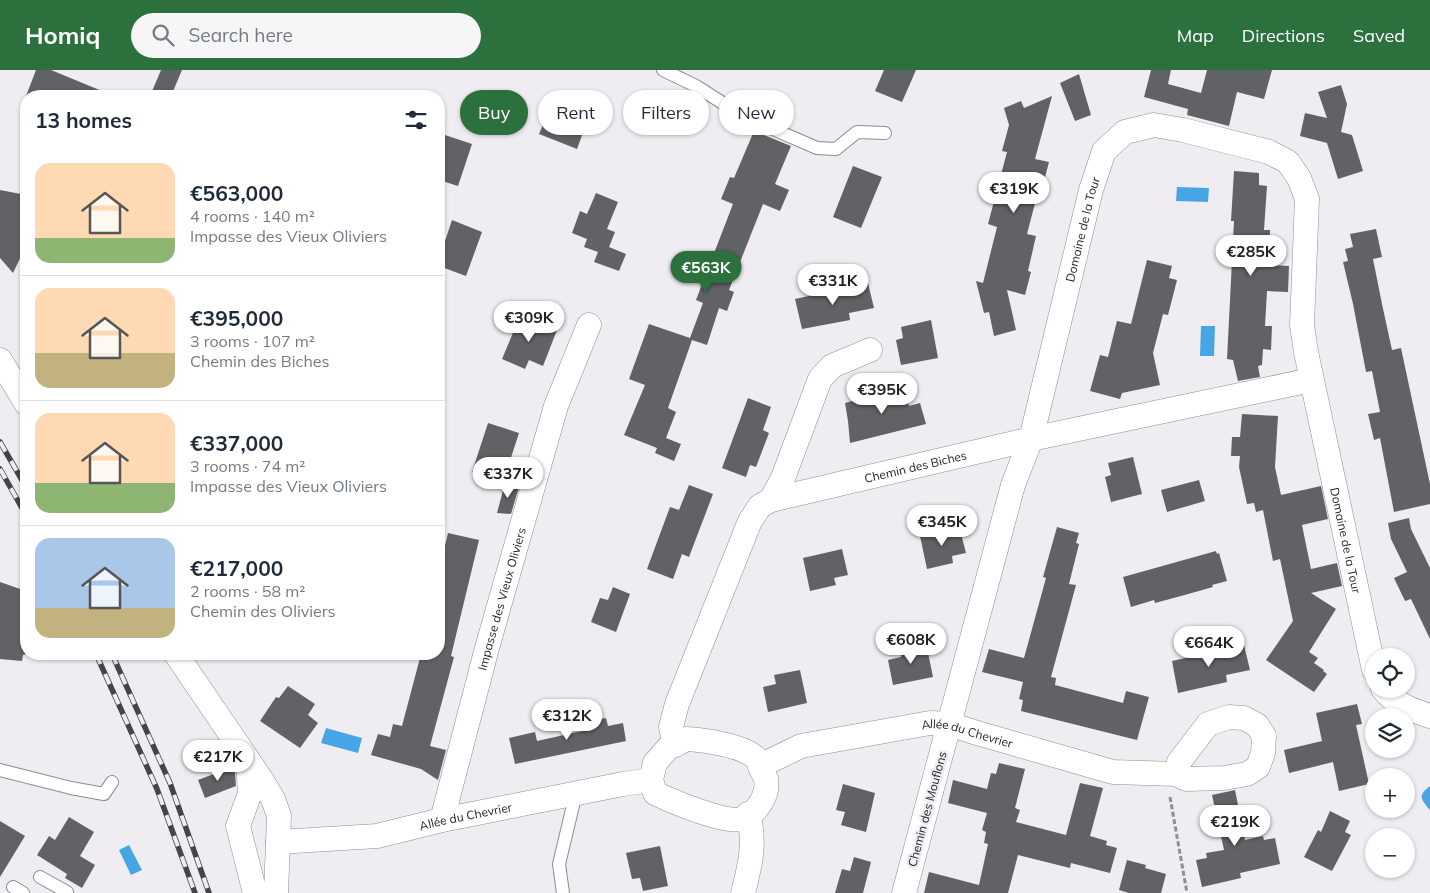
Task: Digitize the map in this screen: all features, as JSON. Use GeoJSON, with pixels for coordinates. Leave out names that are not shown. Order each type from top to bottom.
{"type":"FeatureCollection","features":[{"type":"Feature","properties":{"kind":"street","name":"Domaine de la Tour"},"geometry":{"type":"LineString","coordinates":[[1031,440],[1091,190],[1104,151],[1125,132],[1154,125],[1183,130],[1269,152],[1288,162],[1299,178],[1307,199],[1302,325],[1369,648]]}},
{"type":"Feature","properties":{"kind":"street","name":"Impasse des Vieux Oliviers"},"geometry":{"type":"LineString","coordinates":[[442,820],[487,648],[556,406],[589,325]]}},
{"type":"Feature","properties":{"kind":"street"},"geometry":{"type":"LineString","coordinates":[[675,744],[672,727],[677,704],[692,663],[750,522],[760,506],[771,500],[783,478],[820,379],[832,366],[870,350]]}},
{"type":"Feature","properties":{"kind":"street"},"geometry":{"type":"LineString","coordinates":[[0,360],[20,393]]}},
{"type":"Feature","properties":{"kind":"street"},"geometry":{"type":"LineString","coordinates":[[950,724],[1013,485],[1031,440],[1312,380]]}},
{"type":"Feature","properties":{"kind":"street","name":"Chemin des Biches"},"geometry":{"type":"LineString","coordinates":[[771,500],[1031,440]]}},
{"type":"Feature","properties":{"kind":"street"},"geometry":{"type":"LineString","coordinates":[[180,660],[264,782],[273,799],[278,816],[276,893]]}},
{"type":"Feature","properties":{"kind":"street"},"geometry":{"type":"LineString","coordinates":[[1391,698],[1407,708],[1430,716]]}},
{"type":"Feature","properties":{"kind":"street","name":"Allée du Chevrier"},"geometry":{"type":"LineString","coordinates":[[760,766],[801,746],[930,723],[950,724],[977,734],[1113,772],[1171,774]]}},
{"type":"Feature","properties":{"kind":"street","name":"Chemin des Mouflons"},"geometry":{"type":"LineString","coordinates":[[904,893],[950,724]]}},
{"type":"Feature","properties":{"kind":"street"},"geometry":{"type":"LineString","coordinates":[[688,739],[738,748],[757,759],[760,766],[766,779],[765,793],[758,808],[742,819],[724,818],[672,802],[655,793],[651,780],[655,763],[668,748],[688,739]]}},
{"type":"Feature","properties":{"kind":"street"},"geometry":{"type":"LineString","coordinates":[[248,761],[250,793],[238,826],[255,893]]}},
{"type":"Feature","properties":{"kind":"street","name":"Allée du Chevrier"},"geometry":{"type":"LineString","coordinates":[[278,842],[377,836],[442,820],[651,780]]}},
{"type":"Feature","properties":{"kind":"street"},"geometry":{"type":"LineString","coordinates":[[743,893],[753,850],[752,828],[748,814]]}},
{"type":"Feature","properties":{"kind":"lane"},"geometry":{"type":"LineString","coordinates":[[663,70],[696,86],[743,116],[817,148],[836,149],[857,132],[885,132]]}},
{"type":"Feature","properties":{"kind":"lane"},"geometry":{"type":"LineString","coordinates":[[0,770],[71,788],[104,794],[112,782]]}},
{"type":"Feature","properties":{"kind":"lane"},"geometry":{"type":"LineString","coordinates":[[563,893],[559,864],[576,794]]}},
{"type":"Feature","properties":{"kind":"lane"},"geometry":{"type":"LineString","coordinates":[[40,877],[66,893]]}},
{"type":"Feature","properties":{"kind":"path"},"geometry":{"type":"LineString","coordinates":[[1171,774],[1187,893]]}},
{"type":"Feature","properties":{"kind":"water"},"geometry":{"type":"Polygon","coordinates":[[[1177,187],[1209,188],[1208,202],[1176,201],[1177,187]]]}},
{"type":"Feature","properties":{"kind":"water"},"geometry":{"type":"Polygon","coordinates":[[[1201,326],[1215,326],[1214,356],[1200,356],[1201,326]]]}},
{"type":"Feature","properties":{"kind":"water"},"geometry":{"type":"Polygon","coordinates":[[[326,728],[362,738],[358,753],[321,743],[326,728]]]}},
{"type":"Feature","properties":{"kind":"water"},"geometry":{"type":"Polygon","coordinates":[[[1430,786],[1430,810],[1424,803],[1422,795],[1430,786]]]}},
{"type":"Feature","properties":{"kind":"water"},"geometry":{"type":"Polygon","coordinates":[[[129,845],[142,870],[131,875],[119,850],[129,845]]]}},
{"type":"Feature","properties":{"kind":"building"},"geometry":{"type":"Polygon","coordinates":[[[36,70],[51,70],[99,90],[28,90],[36,70]]]}},
{"type":"Feature","properties":{"kind":"building"},"geometry":{"type":"Polygon","coordinates":[[[161,70],[182,70],[174,90],[153,90],[161,70]]]}},
{"type":"Feature","properties":{"kind":"building"},"geometry":{"type":"Polygon","coordinates":[[[884,70],[916,70],[902,102],[875,91],[884,70]]]}},
{"type":"Feature","properties":{"kind":"building"},"geometry":{"type":"Polygon","coordinates":[[[1151,70],[1171,70],[1168,84],[1201,93],[1207,70],[1272,70],[1264,99],[1237,92],[1229,126],[1187,115],[1188,109],[1144,97],[1151,70]]]}},
{"type":"Feature","properties":{"kind":"building"},"geometry":{"type":"Polygon","coordinates":[[[1079,74],[1091,115],[1075,121],[1060,83],[1079,74]]]}},
{"type":"Feature","properties":{"kind":"building"},"geometry":{"type":"Polygon","coordinates":[[[1341,85],[1347,104],[1341,132],[1352,135],[1363,171],[1338,179],[1327,143],[1300,136],[1305,113],[1327,118],[1318,92],[1341,85]]]}},
{"type":"Feature","properties":{"kind":"building"},"geometry":{"type":"Polygon","coordinates":[[[1052,96],[1035,159],[1049,162],[1043,185],[1040,184],[1027,234],[1036,236],[1028,271],[1031,272],[1025,295],[1007,290],[1016,330],[994,336],[989,312],[984,313],[976,281],[983,283],[997,227],[988,224],[1007,152],[1002,151],[1009,125],[1004,108],[1021,101],[1024,108],[1052,96]]]}},
{"type":"Feature","properties":{"kind":"building"},"geometry":{"type":"Polygon","coordinates":[[[445,135],[472,144],[458,186],[445,182],[445,135]]]}},
{"type":"Feature","properties":{"kind":"building"},"geometry":{"type":"Polygon","coordinates":[[[542,135],[582,135],[577,149],[542,135]]]}},
{"type":"Feature","properties":{"kind":"building"},"geometry":{"type":"Polygon","coordinates":[[[752,135],[764,135],[791,146],[775,184],[789,190],[780,211],[763,204],[729,290],[734,292],[727,311],[719,308],[707,345],[692,340],[668,408],[676,412],[666,438],[681,444],[674,461],[655,453],[657,448],[624,435],[645,385],[629,379],[649,324],[690,338],[703,303],[696,300],[733,204],[721,199],[730,177],[734,178],[752,135]]]}},
{"type":"Feature","properties":{"kind":"building"},"geometry":{"type":"Polygon","coordinates":[[[853,166],[882,177],[861,228],[833,217],[853,166]]]}},
{"type":"Feature","properties":{"kind":"building"},"geometry":{"type":"Polygon","coordinates":[[[1234,171],[1259,173],[1259,185],[1267,186],[1264,230],[1270,230],[1269,265],[1289,266],[1288,292],[1267,291],[1265,326],[1272,326],[1271,350],[1263,349],[1262,365],[1258,366],[1260,377],[1238,381],[1233,360],[1227,359],[1234,221],[1231,221],[1234,171]]]}},
{"type":"Feature","properties":{"kind":"building"},"geometry":{"type":"Polygon","coordinates":[[[0,190],[20,194],[20,258],[13,273],[0,258],[0,190]]]}},
{"type":"Feature","properties":{"kind":"building"},"geometry":{"type":"Polygon","coordinates":[[[596,193],[618,202],[607,229],[615,232],[609,247],[626,254],[619,271],[594,262],[598,252],[584,247],[587,239],[572,233],[580,211],[587,214],[596,193]]]}},
{"type":"Feature","properties":{"kind":"building"},"geometry":{"type":"Polygon","coordinates":[[[452,220],[482,232],[466,276],[445,268],[445,241],[452,220]]]}},
{"type":"Feature","properties":{"kind":"building"},"geometry":{"type":"Polygon","coordinates":[[[1376,229],[1382,257],[1373,259],[1382,304],[1392,350],[1401,348],[1430,484],[1430,504],[1394,512],[1380,438],[1374,440],[1368,414],[1380,412],[1372,371],[1366,372],[1343,262],[1348,261],[1345,249],[1353,247],[1350,234],[1376,229]]]}},
{"type":"Feature","properties":{"kind":"building"},"geometry":{"type":"Polygon","coordinates":[[[1147,260],[1172,266],[1169,278],[1177,280],[1168,315],[1163,314],[1153,353],[1160,385],[1122,393],[1120,399],[1090,391],[1100,355],[1108,357],[1117,321],[1131,324],[1147,260]]]}},
{"type":"Feature","properties":{"kind":"building"},"geometry":{"type":"Polygon","coordinates":[[[868,283],[874,308],[849,313],[850,320],[802,329],[795,299],[868,283]]]}},
{"type":"Feature","properties":{"kind":"building"},"geometry":{"type":"Polygon","coordinates":[[[520,316],[557,330],[543,366],[529,360],[525,369],[502,359],[520,316]]]}},
{"type":"Feature","properties":{"kind":"building"},"geometry":{"type":"Polygon","coordinates":[[[931,320],[938,358],[901,365],[896,340],[903,338],[901,327],[931,320]]]}},
{"type":"Feature","properties":{"kind":"building"},"geometry":{"type":"Polygon","coordinates":[[[905,387],[909,406],[920,403],[926,424],[850,443],[845,403],[856,400],[855,398],[905,387]]]}},
{"type":"Feature","properties":{"kind":"building"},"geometry":{"type":"Polygon","coordinates":[[[748,398],[771,407],[763,430],[769,433],[756,467],[750,465],[746,477],[722,468],[748,398]]]}},
{"type":"Feature","properties":{"kind":"building"},"geometry":{"type":"Polygon","coordinates":[[[1242,414],[1278,416],[1275,467],[1281,495],[1321,486],[1328,519],[1302,525],[1311,569],[1337,563],[1342,586],[1311,593],[1336,609],[1309,652],[1318,658],[1314,663],[1327,674],[1314,692],[1266,660],[1293,621],[1280,559],[1273,561],[1263,510],[1256,512],[1254,503],[1247,504],[1239,467],[1240,456],[1231,456],[1232,437],[1240,437],[1242,414]]]}},
{"type":"Feature","properties":{"kind":"building"},"geometry":{"type":"Polygon","coordinates":[[[488,423],[519,433],[503,482],[472,472],[488,423]]]}},
{"type":"Feature","properties":{"kind":"building"},"geometry":{"type":"Polygon","coordinates":[[[1133,457],[1142,494],[1111,502],[1105,477],[1111,475],[1108,463],[1133,457]]]}},
{"type":"Feature","properties":{"kind":"building"},"geometry":{"type":"Polygon","coordinates":[[[1199,480],[1205,501],[1167,512],[1161,490],[1199,480]]]}},
{"type":"Feature","properties":{"kind":"building"},"geometry":{"type":"Polygon","coordinates":[[[505,483],[519,487],[511,514],[497,513],[505,483]]]}},
{"type":"Feature","properties":{"kind":"building"},"geometry":{"type":"Polygon","coordinates":[[[689,485],[713,494],[689,557],[682,554],[673,579],[647,569],[670,507],[679,510],[689,485]]]}},
{"type":"Feature","properties":{"kind":"building"},"geometry":{"type":"Polygon","coordinates":[[[1409,518],[1411,529],[1430,568],[1430,639],[1411,599],[1405,601],[1394,578],[1407,572],[1391,539],[1388,523],[1409,518]]]}},
{"type":"Feature","properties":{"kind":"building"},"geometry":{"type":"Polygon","coordinates":[[[959,526],[966,553],[952,556],[953,563],[927,569],[920,536],[959,526]]]}},
{"type":"Feature","properties":{"kind":"building"},"geometry":{"type":"Polygon","coordinates":[[[1057,527],[1079,533],[1076,543],[1079,544],[1069,584],[1076,585],[1051,677],[1056,678],[1055,685],[1123,703],[1126,691],[1149,697],[1137,740],[1021,711],[1023,700],[1019,699],[1023,682],[982,672],[989,649],[1024,658],[1046,578],[1043,577],[1057,527]]]}},
{"type":"Feature","properties":{"kind":"building"},"geometry":{"type":"Polygon","coordinates":[[[448,533],[479,540],[451,656],[454,657],[430,746],[446,750],[438,780],[421,769],[371,755],[378,734],[390,737],[393,724],[402,726],[419,660],[445,660],[445,546],[448,533]]]}},
{"type":"Feature","properties":{"kind":"building"},"geometry":{"type":"Polygon","coordinates":[[[842,549],[848,575],[834,578],[836,585],[810,591],[803,558],[842,549]]]}},
{"type":"Feature","properties":{"kind":"building"},"geometry":{"type":"Polygon","coordinates":[[[1216,551],[1217,554],[1219,553],[1227,581],[1181,596],[1155,603],[1154,600],[1131,607],[1123,577],[1216,551]]]}},
{"type":"Feature","properties":{"kind":"building"},"geometry":{"type":"Polygon","coordinates":[[[0,582],[20,589],[20,660],[22,660],[22,661],[0,659],[0,582]]]}},
{"type":"Feature","properties":{"kind":"building"},"geometry":{"type":"Polygon","coordinates":[[[613,587],[630,594],[616,632],[591,622],[600,598],[608,600],[613,587]]]}},
{"type":"Feature","properties":{"kind":"building"},"geometry":{"type":"Polygon","coordinates":[[[926,643],[933,677],[893,685],[888,660],[901,657],[900,649],[926,643]]]}},
{"type":"Feature","properties":{"kind":"building"},"geometry":{"type":"Polygon","coordinates":[[[1244,645],[1250,670],[1226,675],[1227,682],[1178,693],[1172,661],[1244,645]]]}},
{"type":"Feature","properties":{"kind":"building"},"geometry":{"type":"Polygon","coordinates":[[[800,670],[807,703],[768,712],[763,687],[776,684],[774,675],[800,670]]]}},
{"type":"Feature","properties":{"kind":"building"},"geometry":{"type":"Polygon","coordinates":[[[288,686],[315,704],[308,715],[318,723],[300,748],[260,721],[276,697],[279,698],[288,686]]]}},
{"type":"Feature","properties":{"kind":"building"},"geometry":{"type":"Polygon","coordinates":[[[1357,704],[1362,724],[1356,725],[1365,768],[1365,785],[1339,791],[1333,762],[1289,773],[1284,750],[1322,741],[1316,713],[1357,704]]]}},
{"type":"Feature","properties":{"kind":"building"},"geometry":{"type":"Polygon","coordinates":[[[606,718],[608,726],[623,723],[626,741],[515,764],[509,738],[535,732],[537,741],[582,731],[581,723],[606,718]]]}},
{"type":"Feature","properties":{"kind":"building"},"geometry":{"type":"Polygon","coordinates":[[[999,763],[1025,769],[1015,808],[1020,810],[1016,822],[1066,835],[1080,783],[1103,788],[1090,836],[1107,841],[1106,845],[1117,848],[1110,873],[1071,863],[1070,868],[1018,855],[1008,893],[924,893],[929,872],[979,885],[988,844],[984,843],[986,832],[982,830],[987,813],[948,803],[953,780],[987,789],[991,773],[996,774],[999,763]]]}},
{"type":"Feature","properties":{"kind":"building"},"geometry":{"type":"Polygon","coordinates":[[[232,767],[235,773],[236,786],[205,798],[198,780],[232,767]]]}},
{"type":"Feature","properties":{"kind":"building"},"geometry":{"type":"Polygon","coordinates":[[[843,784],[875,793],[866,832],[841,825],[845,812],[836,810],[843,784]]]}},
{"type":"Feature","properties":{"kind":"building"},"geometry":{"type":"Polygon","coordinates":[[[1235,790],[1245,840],[1263,836],[1264,840],[1275,838],[1280,864],[1240,873],[1241,878],[1202,887],[1196,860],[1207,858],[1206,853],[1224,850],[1212,795],[1235,790]]]}},
{"type":"Feature","properties":{"kind":"building"},"geometry":{"type":"Polygon","coordinates":[[[1330,811],[1350,821],[1345,832],[1351,835],[1332,871],[1304,857],[1318,830],[1321,832],[1330,811]]]}},
{"type":"Feature","properties":{"kind":"building"},"geometry":{"type":"Polygon","coordinates":[[[69,817],[94,832],[80,856],[95,865],[82,888],[65,878],[67,874],[37,855],[49,836],[55,840],[69,817]]]}},
{"type":"Feature","properties":{"kind":"building"},"geometry":{"type":"Polygon","coordinates":[[[0,821],[25,836],[0,877],[0,821]]]}},
{"type":"Feature","properties":{"kind":"building"},"geometry":{"type":"Polygon","coordinates":[[[660,846],[668,886],[643,891],[640,878],[632,879],[626,853],[660,846]]]}},
{"type":"Feature","properties":{"kind":"building"},"geometry":{"type":"Polygon","coordinates":[[[854,857],[871,862],[863,893],[835,893],[842,869],[850,871],[854,857]]]}},
{"type":"Feature","properties":{"kind":"building"},"geometry":{"type":"Polygon","coordinates":[[[1127,860],[1146,865],[1145,868],[1166,874],[1161,893],[1129,893],[1119,890],[1127,860]]]}},
{"type":"Feature","properties":{"kind":"railway"},"geometry":{"type":"LineString","coordinates":[[0,442],[20,477]]}},
{"type":"Feature","properties":{"kind":"railway"},"geometry":{"type":"LineString","coordinates":[[0,469],[20,504]]}},
{"type":"Feature","properties":{"kind":"railway"},"geometry":{"type":"LineString","coordinates":[[99,660],[157,789],[195,893]]}},
{"type":"Feature","properties":{"kind":"railway"},"geometry":{"type":"LineString","coordinates":[[115,660],[170,783],[209,893]]}}]}
